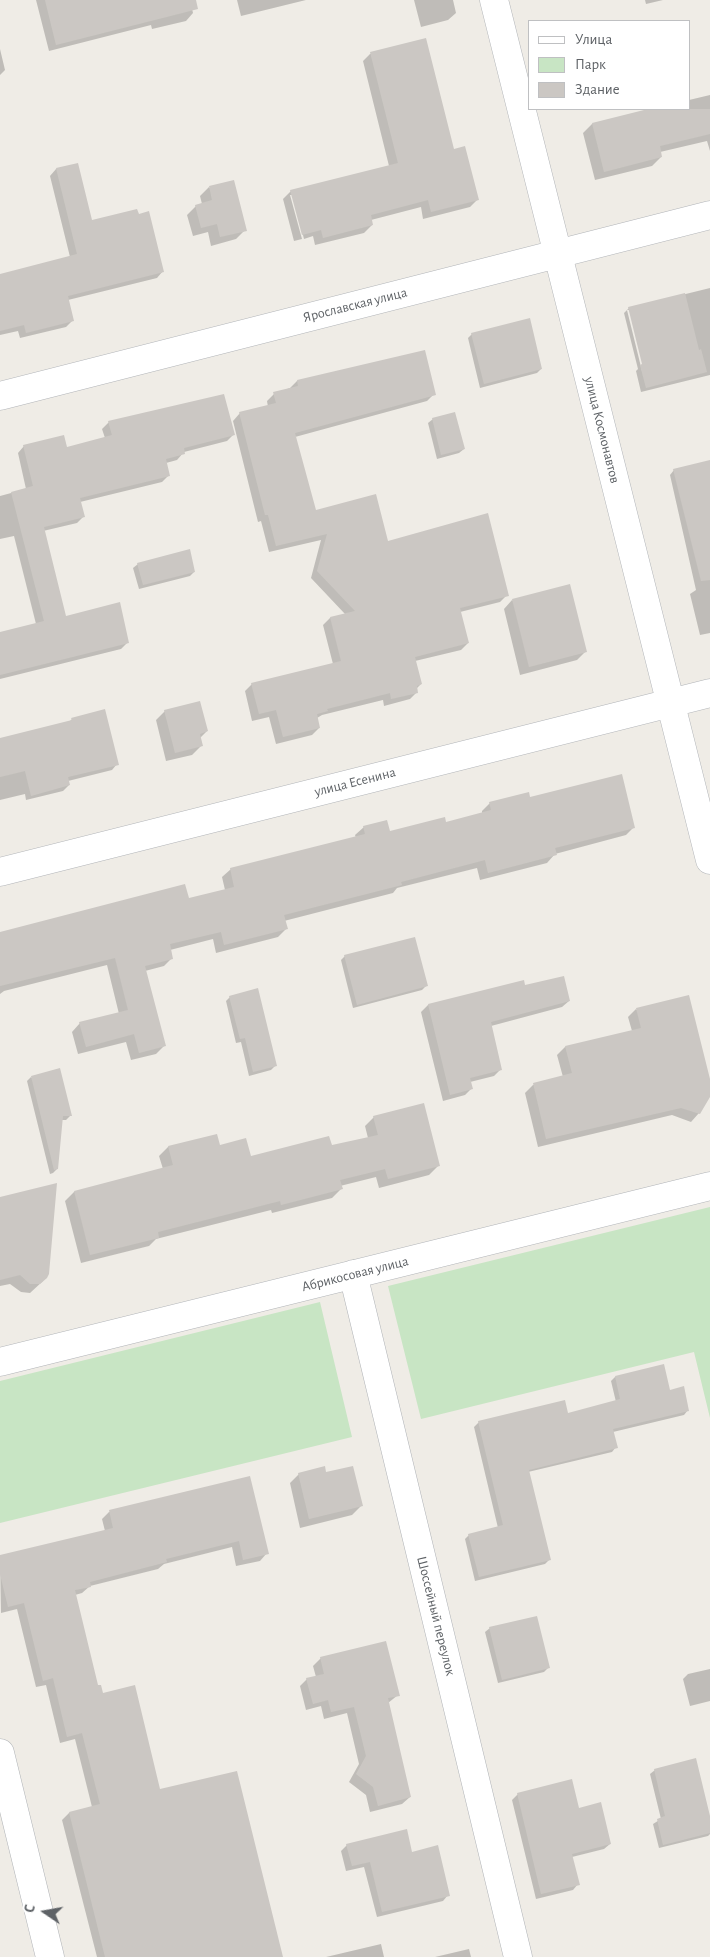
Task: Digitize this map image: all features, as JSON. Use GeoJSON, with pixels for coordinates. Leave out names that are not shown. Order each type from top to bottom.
{"type":"FeatureCollection","features":[{"type":"Feature","properties":{"kind":"street","name":"улица Космонавтов"},"geometry":{"type":"LineString","coordinates":[[494,0],[710,860]]}},
{"type":"Feature","properties":{"kind":"street","name":"Ярославская улица"},"geometry":{"type":"LineString","coordinates":[[0,396],[710,215]]}},
{"type":"Feature","properties":{"kind":"street","name":"улица Есенина"},"geometry":{"type":"LineString","coordinates":[[0,872],[710,692]]}},
{"type":"Feature","properties":{"kind":"street","name":"Абрикосовая улица"},"geometry":{"type":"LineString","coordinates":[[0,1362],[710,1186]]}},
{"type":"Feature","properties":{"kind":"street","name":"Шоссейный переулок"},"geometry":{"type":"LineString","coordinates":[[353,1274],[518,1957]]}},
{"type":"Feature","properties":{"kind":"street"},"geometry":{"type":"LineString","coordinates":[[0,1753],[50,1957]]}},
{"type":"Feature","properties":{"kind":"green space"},"geometry":{"type":"Polygon","coordinates":[[[710,1207],[710,1418],[694,1352],[421,1419],[388,1286],[710,1207]]]}},
{"type":"Feature","properties":{"kind":"green space"},"geometry":{"type":"Polygon","coordinates":[[[320,1302],[352,1437],[0,1523],[0,1381],[320,1302]]]}},
{"type":"Feature","properties":{"kind":"building"},"geometry":{"type":"Polygon","coordinates":[[[45,0],[196,0],[198,9],[56,45],[45,0]]]}},
{"type":"Feature","properties":{"kind":"building"},"geometry":{"type":"Polygon","coordinates":[[[426,38],[454,149],[465,146],[479,200],[431,212],[428,200],[371,215],[373,225],[323,238],[321,230],[302,235],[290,190],[398,163],[370,52],[426,38]]]}},
{"type":"Feature","properties":{"kind":"building"},"geometry":{"type":"Polygon","coordinates":[[[710,109],[710,134],[660,146],[662,157],[604,172],[592,123],[644,110],[710,109]]]}},
{"type":"Feature","properties":{"kind":"building"},"geometry":{"type":"Polygon","coordinates":[[[78,163],[92,220],[137,209],[139,214],[149,211],[164,272],[68,296],[74,321],[26,333],[24,325],[0,331],[0,274],[77,254],[56,168],[78,163]]]}},
{"type":"Feature","properties":{"kind":"building"},"geometry":{"type":"Polygon","coordinates":[[[234,180],[247,231],[220,237],[217,224],[201,228],[195,205],[212,200],[209,186],[234,180]]]}},
{"type":"Feature","properties":{"kind":"building"},"geometry":{"type":"Polygon","coordinates":[[[685,293],[699,350],[701,349],[707,372],[646,388],[628,307],[685,293]]]}},
{"type":"Feature","properties":{"kind":"building"},"geometry":{"type":"Polygon","coordinates":[[[530,318],[542,369],[484,384],[471,333],[530,318]]]}},
{"type":"Feature","properties":{"kind":"building"},"geometry":{"type":"Polygon","coordinates":[[[425,350],[436,395],[295,433],[316,510],[376,494],[388,541],[488,513],[509,596],[460,608],[469,643],[415,657],[422,684],[417,686],[418,693],[391,699],[390,693],[327,709],[328,711],[317,714],[320,728],[283,737],[276,710],[259,714],[251,683],[341,661],[330,617],[355,611],[317,571],[327,534],[276,546],[268,515],[265,515],[239,412],[276,403],[273,392],[298,386],[297,380],[425,350]]]}},
{"type":"Feature","properties":{"kind":"building"},"geometry":{"type":"Polygon","coordinates":[[[224,394],[235,435],[184,448],[185,454],[166,459],[170,476],[80,498],[85,517],[44,527],[66,616],[120,602],[129,643],[0,675],[0,632],[44,621],[11,492],[33,486],[23,445],[64,435],[67,447],[112,435],[108,421],[224,394]]]}},
{"type":"Feature","properties":{"kind":"building"},"geometry":{"type":"Polygon","coordinates":[[[455,412],[465,449],[441,455],[432,418],[455,412]]]}},
{"type":"Feature","properties":{"kind":"building"},"geometry":{"type":"Polygon","coordinates":[[[710,460],[710,580],[701,581],[673,469],[710,460]]]}},
{"type":"Feature","properties":{"kind":"building"},"geometry":{"type":"Polygon","coordinates":[[[190,549],[195,572],[143,585],[137,563],[190,549]]]}},
{"type":"Feature","properties":{"kind":"building"},"geometry":{"type":"Polygon","coordinates":[[[570,584],[587,652],[529,667],[512,599],[570,584]]]}},
{"type":"Feature","properties":{"kind":"building"},"geometry":{"type":"Polygon","coordinates":[[[200,701],[208,731],[200,734],[203,746],[175,753],[164,710],[200,701]]]}},
{"type":"Feature","properties":{"kind":"building"},"geometry":{"type":"Polygon","coordinates":[[[105,709],[119,765],[68,777],[70,785],[31,796],[25,771],[0,777],[0,738],[72,720],[71,718],[105,709]]]}},
{"type":"Feature","properties":{"kind":"building"},"geometry":{"type":"Polygon","coordinates":[[[622,774],[635,828],[555,848],[557,855],[488,873],[485,860],[401,882],[402,885],[284,915],[288,929],[224,945],[221,932],[170,944],[173,959],[145,966],[166,1046],[139,1053],[134,1034],[86,1047],[79,1022],[128,1010],[115,958],[0,986],[0,932],[185,884],[189,898],[234,887],[230,868],[365,834],[363,826],[387,820],[390,831],[445,817],[446,822],[491,810],[489,802],[529,792],[530,797],[622,774]]]}},
{"type":"Feature","properties":{"kind":"building"},"geometry":{"type":"Polygon","coordinates":[[[415,937],[428,986],[357,1005],[344,955],[415,937]]]}},
{"type":"Feature","properties":{"kind":"building"},"geometry":{"type":"Polygon","coordinates":[[[564,976],[570,1001],[491,1022],[502,1070],[470,1078],[473,1089],[450,1095],[428,1004],[524,980],[525,985],[564,976]]]}},
{"type":"Feature","properties":{"kind":"building"},"geometry":{"type":"Polygon","coordinates":[[[258,988],[277,1066],[253,1072],[245,1038],[240,1039],[229,996],[258,988]]]}},
{"type":"Feature","properties":{"kind":"building"},"geometry":{"type":"Polygon","coordinates":[[[689,995],[710,1079],[710,1097],[700,1114],[681,1108],[546,1139],[533,1083],[572,1073],[565,1046],[641,1028],[636,1008],[689,995]]]}},
{"type":"Feature","properties":{"kind":"building"},"geometry":{"type":"Polygon","coordinates":[[[60,1068],[72,1116],[63,1116],[58,1169],[54,1170],[31,1076],[60,1068]]]}},
{"type":"Feature","properties":{"kind":"building"},"geometry":{"type":"Polygon","coordinates":[[[424,1103],[440,1166],[388,1179],[385,1169],[340,1180],[343,1189],[281,1205],[280,1201],[158,1232],[159,1238],[90,1255],[74,1191],[173,1165],[168,1146],[217,1134],[220,1145],[246,1138],[251,1156],[329,1136],[332,1145],[378,1135],[373,1116],[424,1103]]]}},
{"type":"Feature","properties":{"kind":"building"},"geometry":{"type":"Polygon","coordinates":[[[57,1183],[49,1274],[47,1278],[40,1284],[30,1284],[20,1275],[0,1280],[0,1197],[57,1183]]]}},
{"type":"Feature","properties":{"kind":"building"},"geometry":{"type":"Polygon","coordinates":[[[664,1364],[670,1390],[684,1386],[689,1411],[613,1429],[618,1448],[529,1470],[551,1560],[479,1577],[468,1534],[503,1525],[478,1421],[565,1400],[568,1413],[620,1399],[615,1376],[664,1364]]]}},
{"type":"Feature","properties":{"kind":"building"},"geometry":{"type":"Polygon","coordinates":[[[325,1466],[326,1472],[353,1466],[363,1506],[309,1519],[298,1473],[325,1466]]]}},
{"type":"Feature","properties":{"kind":"building"},"geometry":{"type":"Polygon","coordinates":[[[250,1476],[269,1554],[243,1560],[239,1541],[166,1559],[167,1562],[90,1582],[91,1587],[75,1590],[98,1685],[101,1685],[103,1693],[135,1685],[160,1789],[237,1771],[283,1957],[105,1957],[69,1812],[100,1804],[82,1733],[67,1737],[53,1678],[43,1681],[24,1603],[8,1607],[0,1574],[0,1555],[113,1528],[109,1510],[250,1476]]]}},
{"type":"Feature","properties":{"kind":"building"},"geometry":{"type":"Polygon","coordinates":[[[537,1616],[550,1668],[502,1680],[489,1627],[537,1616]]]}},
{"type":"Feature","properties":{"kind":"building"},"geometry":{"type":"Polygon","coordinates":[[[386,1641],[400,1696],[388,1698],[411,1797],[378,1806],[373,1787],[356,1774],[366,1756],[354,1707],[331,1712],[328,1700],[313,1704],[306,1678],[324,1674],[320,1657],[386,1641]]]}},
{"type":"Feature","properties":{"kind":"building"},"geometry":{"type":"Polygon","coordinates":[[[696,1758],[710,1816],[710,1833],[663,1845],[657,1819],[665,1816],[654,1769],[696,1758]]]}},
{"type":"Feature","properties":{"kind":"building"},"geometry":{"type":"Polygon","coordinates":[[[572,1779],[579,1808],[601,1802],[611,1844],[572,1854],[580,1885],[541,1894],[517,1793],[572,1779]]]}},
{"type":"Feature","properties":{"kind":"building"},"geometry":{"type":"Polygon","coordinates":[[[407,1829],[412,1852],[438,1845],[450,1896],[382,1912],[370,1862],[352,1866],[346,1844],[407,1829]]]}}]}
